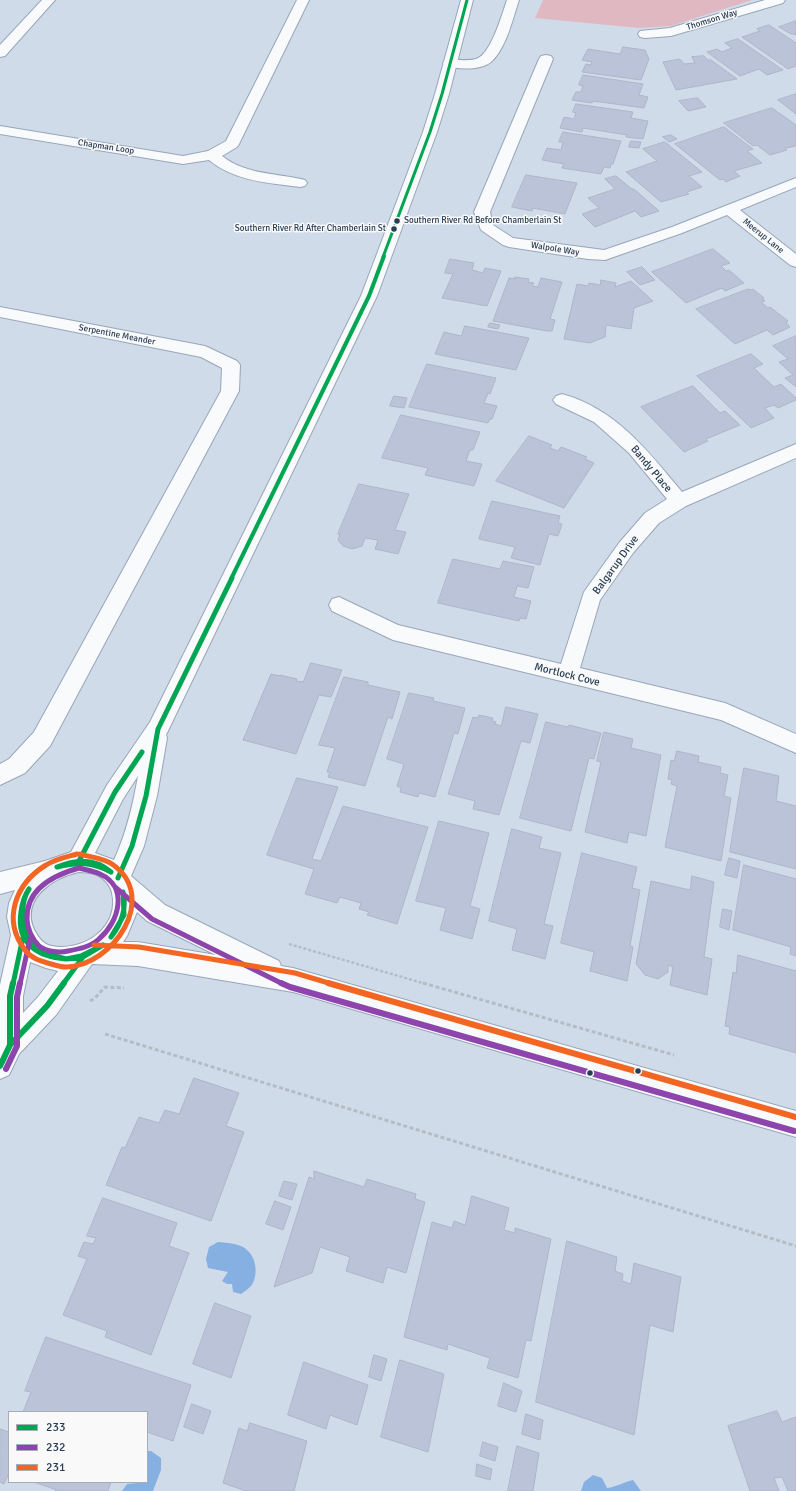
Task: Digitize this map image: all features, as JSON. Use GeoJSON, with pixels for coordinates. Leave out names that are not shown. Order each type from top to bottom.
{"type":"FeatureCollection","features":[{"type":"Feature","properties":{"kind":"street"},"geometry":{"type":"LineString","coordinates":[[0,53],[49,0]]}},
{"type":"Feature","properties":{"kind":"street","name":"Chapman Loop"},"geometry":{"type":"LineString","coordinates":[[0,130],[183,160],[212,155],[232,144],[303,0]]}},
{"type":"Feature","properties":{"kind":"street"},"geometry":{"type":"LineString","coordinates":[[79,861],[115,792],[158,729],[369,296],[427,138],[450,63],[467,0]]}},
{"type":"Feature","properties":{"kind":"street"},"geometry":{"type":"LineString","coordinates":[[450,63],[479,62],[487,59],[498,40],[513,0]]}},
{"type":"Feature","properties":{"kind":"street","name":"Thomson Way"},"geometry":{"type":"LineString","coordinates":[[645,34],[671,32],[779,0]]}},
{"type":"Feature","properties":{"kind":"street","name":"Walpole Way"},"geometry":{"type":"LineString","coordinates":[[546,59],[482,212],[486,227],[509,242],[588,254],[604,254],[677,230],[730,210],[796,182]]}},
{"type":"Feature","properties":{"kind":"street"},"geometry":{"type":"LineString","coordinates":[[212,155],[218,162],[248,174],[300,183]]}},
{"type":"Feature","properties":{"kind":"street","name":"Meerup Lane"},"geometry":{"type":"LineString","coordinates":[[730,210],[796,262]]}},
{"type":"Feature","properties":{"kind":"street","name":"Serpentine Meander"},"geometry":{"type":"LineString","coordinates":[[0,312],[205,352],[231,365],[230,391],[42,739],[17,766],[0,775]]}},
{"type":"Feature","properties":{"kind":"street","name":"Bandy Place"},"geometry":{"type":"LineString","coordinates":[[562,400],[600,418],[636,448],[679,501]]}},
{"type":"Feature","properties":{"kind":"street","name":"Balgarup Drive"},"geometry":{"type":"LineString","coordinates":[[568,675],[592,598],[626,548],[652,518],[679,501],[796,451]]}},
{"type":"Feature","properties":{"kind":"street","name":"Mortlock Cove"},"geometry":{"type":"LineString","coordinates":[[339,605],[393,632],[725,712],[796,744]]}},
{"type":"Feature","properties":{"kind":"street"},"geometry":{"type":"LineString","coordinates":[[5,1056],[88,954],[110,939],[124,915],[125,897],[119,880],[132,846],[146,796],[158,729]]}},
{"type":"Feature","properties":{"kind":"street"},"geometry":{"type":"LineString","coordinates":[[0,883],[44,872],[61,864],[79,861],[93,862],[106,867],[156,913],[293,980]]}},
{"type":"Feature","properties":{"kind":"street"},"geometry":{"type":"LineString","coordinates":[[5,1056],[14,928],[23,897],[36,879],[44,872]]}},
{"type":"Feature","properties":{"kind":"street"},"geometry":{"type":"LineString","coordinates":[[14,928],[33,949],[47,958],[64,960],[88,954],[138,954],[293,980],[796,1124]]}},
{"type":"Feature","properties":{"kind":"path"},"geometry":{"type":"LineString","coordinates":[[283,942],[681,1056]]}},
{"type":"Feature","properties":{"kind":"path"},"geometry":{"type":"LineString","coordinates":[[83,1004],[95,998],[105,987],[124,988]]}},
{"type":"Feature","properties":{"kind":"path"},"geometry":{"type":"LineString","coordinates":[[105,1034],[796,1246]]}},
{"type":"Feature","properties":{"kind":"shaded area"},"geometry":{"type":"Polygon","coordinates":[[[543,0],[752,0],[671,26],[639,28],[535,18],[543,0]]]}},
{"type":"Feature","properties":{"kind":"water"},"geometry":{"type":"Polygon","coordinates":[[[218,1242],[242,1246],[251,1254],[255,1263],[255,1278],[251,1286],[241,1294],[233,1292],[232,1284],[227,1284],[222,1281],[228,1272],[208,1268],[206,1259],[209,1247],[218,1242]]]}},
{"type":"Feature","properties":{"kind":"water"},"geometry":{"type":"Polygon","coordinates":[[[148,1451],[151,1451],[161,1458],[161,1470],[153,1491],[122,1491],[127,1484],[148,1483],[148,1451]]]}},
{"type":"Feature","properties":{"kind":"water"},"geometry":{"type":"Polygon","coordinates":[[[593,1475],[602,1478],[607,1488],[633,1480],[641,1491],[581,1491],[584,1482],[593,1475]]]}},
{"type":"Feature","properties":{"kind":"building"},"geometry":{"type":"Polygon","coordinates":[[[796,21],[796,35],[791,34],[779,27],[796,21]]]}},
{"type":"Feature","properties":{"kind":"building"},"geometry":{"type":"Polygon","coordinates":[[[769,25],[796,43],[796,66],[788,69],[742,37],[760,31],[757,29],[769,25]]]}},
{"type":"Feature","properties":{"kind":"building"},"geometry":{"type":"Polygon","coordinates":[[[738,39],[783,70],[767,75],[759,69],[740,76],[707,52],[717,49],[722,52],[732,48],[725,43],[738,39]]]}},
{"type":"Feature","properties":{"kind":"building"},"geometry":{"type":"Polygon","coordinates":[[[623,47],[645,50],[649,59],[641,80],[582,72],[586,64],[591,65],[592,62],[582,60],[588,49],[620,54],[623,47]]]}},
{"type":"Feature","properties":{"kind":"building"},"geometry":{"type":"Polygon","coordinates":[[[704,56],[737,79],[676,90],[663,62],[680,59],[684,64],[695,63],[692,57],[704,56]]]}},
{"type":"Feature","properties":{"kind":"building"},"geometry":{"type":"Polygon","coordinates":[[[583,75],[643,84],[639,95],[648,97],[644,108],[593,101],[592,103],[572,100],[576,92],[581,92],[583,86],[579,85],[583,75]]]}},
{"type":"Feature","properties":{"kind":"building"},"geometry":{"type":"Polygon","coordinates":[[[796,94],[796,114],[778,100],[796,94]]]}},
{"type":"Feature","properties":{"kind":"building"},"geometry":{"type":"Polygon","coordinates":[[[698,98],[706,107],[688,111],[679,101],[698,98]]]}},
{"type":"Feature","properties":{"kind":"building"},"geometry":{"type":"Polygon","coordinates":[[[576,104],[633,112],[631,118],[648,121],[643,139],[583,128],[582,132],[560,128],[564,117],[574,119],[576,113],[573,112],[576,104]]]}},
{"type":"Feature","properties":{"kind":"building"},"geometry":{"type":"Polygon","coordinates":[[[772,108],[796,125],[796,146],[785,148],[787,150],[770,155],[757,145],[753,146],[724,123],[772,108]]]}},
{"type":"Feature","properties":{"kind":"building"},"geometry":{"type":"Polygon","coordinates":[[[724,127],[753,149],[747,151],[762,163],[734,171],[740,176],[726,182],[723,179],[720,180],[675,144],[724,127]]]}},
{"type":"Feature","properties":{"kind":"building"},"geometry":{"type":"Polygon","coordinates":[[[563,132],[621,141],[613,164],[611,164],[610,168],[604,167],[601,174],[562,168],[564,164],[542,160],[547,148],[561,150],[563,142],[559,142],[563,132]]]}},
{"type":"Feature","properties":{"kind":"building"},"geometry":{"type":"Polygon","coordinates":[[[671,135],[677,139],[669,142],[663,137],[671,135]]]}},
{"type":"Feature","properties":{"kind":"building"},"geometry":{"type":"Polygon","coordinates":[[[631,141],[641,142],[639,148],[629,147],[631,141]]]}},
{"type":"Feature","properties":{"kind":"building"},"geometry":{"type":"Polygon","coordinates":[[[665,142],[702,172],[689,176],[702,187],[687,192],[689,194],[661,202],[626,172],[657,161],[643,149],[665,142]]]}},
{"type":"Feature","properties":{"kind":"building"},"geometry":{"type":"Polygon","coordinates":[[[526,175],[577,183],[565,214],[533,208],[532,211],[512,207],[526,175]]]}},
{"type":"Feature","properties":{"kind":"building"},"geometry":{"type":"Polygon","coordinates":[[[616,176],[634,189],[659,211],[641,217],[635,211],[595,227],[582,214],[599,208],[588,198],[615,189],[605,179],[616,176]]]}},
{"type":"Feature","properties":{"kind":"building"},"geometry":{"type":"Polygon","coordinates":[[[713,249],[730,263],[721,266],[726,271],[729,270],[744,283],[725,291],[722,288],[686,303],[652,272],[713,249]]]}},
{"type":"Feature","properties":{"kind":"building"},"geometry":{"type":"Polygon","coordinates":[[[450,259],[474,263],[472,270],[483,273],[485,268],[501,271],[487,306],[442,298],[453,274],[445,273],[450,259]]]}},
{"type":"Feature","properties":{"kind":"building"},"geometry":{"type":"Polygon","coordinates":[[[642,267],[655,280],[640,285],[627,272],[642,267]]]}},
{"type":"Feature","properties":{"kind":"building"},"geometry":{"type":"Polygon","coordinates":[[[515,277],[529,279],[528,282],[534,283],[532,286],[538,287],[541,278],[562,282],[550,319],[555,320],[552,331],[493,321],[509,278],[515,279],[515,277]]]}},
{"type":"Feature","properties":{"kind":"building"},"geometry":{"type":"Polygon","coordinates":[[[601,280],[616,283],[615,287],[631,281],[653,301],[634,308],[631,329],[606,325],[605,337],[590,343],[564,339],[577,284],[588,286],[589,283],[600,285],[601,280]]]}},
{"type":"Feature","properties":{"kind":"building"},"geometry":{"type":"Polygon","coordinates":[[[749,289],[753,289],[764,298],[762,299],[765,301],[761,302],[788,321],[786,323],[790,327],[773,335],[767,330],[735,344],[696,309],[749,289]]]}},
{"type":"Feature","properties":{"kind":"building"},"geometry":{"type":"Polygon","coordinates":[[[490,323],[500,325],[498,329],[488,327],[490,323]]]}},
{"type":"Feature","properties":{"kind":"building"},"geometry":{"type":"Polygon","coordinates":[[[465,326],[529,338],[516,370],[435,354],[444,332],[461,336],[465,326]]]}},
{"type":"Feature","properties":{"kind":"building"},"geometry":{"type":"Polygon","coordinates":[[[796,336],[796,387],[785,378],[793,375],[779,362],[788,359],[773,346],[796,336]]]}},
{"type":"Feature","properties":{"kind":"building"},"geometry":{"type":"Polygon","coordinates":[[[751,354],[763,364],[754,368],[774,387],[781,384],[796,398],[796,400],[778,408],[774,405],[765,408],[774,418],[751,428],[697,376],[751,354]]]}},
{"type":"Feature","properties":{"kind":"building"},"geometry":{"type":"Polygon","coordinates":[[[427,364],[496,378],[490,394],[488,393],[484,403],[497,406],[492,419],[490,419],[488,423],[409,407],[427,364]]]}},
{"type":"Feature","properties":{"kind":"building"},"geometry":{"type":"Polygon","coordinates":[[[693,386],[720,413],[725,411],[740,425],[706,439],[708,441],[684,452],[641,407],[693,386]]]}},
{"type":"Feature","properties":{"kind":"building"},"geometry":{"type":"Polygon","coordinates":[[[394,396],[407,398],[404,408],[390,406],[394,396]]]}},
{"type":"Feature","properties":{"kind":"building"},"geometry":{"type":"Polygon","coordinates":[[[401,415],[480,432],[473,450],[470,450],[466,461],[482,464],[474,486],[425,475],[428,468],[382,458],[401,415]]]}},
{"type":"Feature","properties":{"kind":"building"},"geometry":{"type":"Polygon","coordinates":[[[529,436],[552,445],[550,448],[558,451],[561,447],[587,457],[585,459],[594,463],[564,508],[496,481],[529,436]]]}},
{"type":"Feature","properties":{"kind":"building"},"geometry":{"type":"Polygon","coordinates":[[[359,484],[409,494],[395,530],[406,532],[398,554],[375,549],[378,540],[365,538],[362,546],[352,549],[343,546],[338,540],[340,534],[338,534],[359,484]]]}},
{"type":"Feature","properties":{"kind":"building"},"geometry":{"type":"Polygon","coordinates":[[[492,501],[560,516],[558,523],[562,524],[558,536],[549,534],[540,565],[511,558],[515,547],[479,539],[492,501]]]}},
{"type":"Feature","properties":{"kind":"building"},"geometry":{"type":"Polygon","coordinates":[[[453,559],[500,569],[503,561],[534,567],[528,588],[517,586],[514,597],[531,601],[526,619],[520,618],[519,621],[438,603],[453,559]]]}},
{"type":"Feature","properties":{"kind":"building"},"geometry":{"type":"Polygon","coordinates":[[[311,663],[342,670],[331,697],[319,695],[296,754],[243,740],[271,674],[297,679],[296,681],[303,682],[311,663]]]}},
{"type":"Feature","properties":{"kind":"building"},"geometry":{"type":"Polygon","coordinates":[[[344,677],[368,682],[368,685],[400,692],[392,719],[388,717],[365,786],[328,777],[330,772],[327,772],[335,748],[319,745],[344,677]]]}},
{"type":"Feature","properties":{"kind":"building"},"geometry":{"type":"Polygon","coordinates":[[[409,693],[434,698],[433,701],[465,708],[458,734],[454,733],[435,797],[419,793],[418,797],[400,792],[401,788],[397,786],[404,764],[387,759],[409,693]]]}},
{"type":"Feature","properties":{"kind":"building"},"geometry":{"type":"Polygon","coordinates":[[[506,707],[538,714],[530,743],[521,741],[499,815],[473,809],[475,801],[448,794],[473,717],[478,718],[479,715],[493,718],[492,721],[496,722],[495,724],[501,726],[506,707]]]}},
{"type":"Feature","properties":{"kind":"building"},"geometry":{"type":"Polygon","coordinates":[[[546,722],[568,727],[569,725],[601,733],[594,759],[589,758],[571,831],[520,818],[546,722]]]}},
{"type":"Feature","properties":{"kind":"building"},"geometry":{"type":"Polygon","coordinates":[[[604,732],[633,739],[631,748],[661,755],[646,836],[629,832],[627,843],[585,832],[601,762],[597,761],[604,732]]]}},
{"type":"Feature","properties":{"kind":"building"},"geometry":{"type":"Polygon","coordinates":[[[677,751],[699,756],[698,762],[721,767],[720,773],[728,775],[724,796],[731,798],[721,861],[665,847],[677,786],[671,784],[672,780],[668,779],[671,760],[674,761],[677,751]]]}},
{"type":"Feature","properties":{"kind":"building"},"geometry":{"type":"Polygon","coordinates":[[[744,768],[779,776],[776,801],[796,806],[796,869],[730,852],[744,768]]]}},
{"type":"Feature","properties":{"kind":"building"},"geometry":{"type":"Polygon","coordinates":[[[297,778],[338,787],[312,859],[321,861],[343,806],[428,827],[397,924],[367,915],[369,912],[359,909],[361,903],[340,897],[337,903],[305,894],[314,869],[267,855],[297,778]]]}},
{"type":"Feature","properties":{"kind":"building"},"geometry":{"type":"Polygon","coordinates":[[[439,821],[489,833],[470,906],[480,909],[472,939],[440,930],[446,908],[416,901],[439,821]]]}},
{"type":"Feature","properties":{"kind":"building"},"geometry":{"type":"Polygon","coordinates":[[[512,829],[542,837],[539,848],[561,853],[544,924],[553,926],[545,959],[512,950],[517,929],[489,921],[512,829]]]}},
{"type":"Feature","properties":{"kind":"building"},"geometry":{"type":"Polygon","coordinates":[[[582,853],[637,867],[632,888],[640,890],[630,946],[633,947],[627,981],[590,971],[594,952],[561,943],[582,853]]]}},
{"type":"Feature","properties":{"kind":"building"},"geometry":{"type":"Polygon","coordinates":[[[729,858],[740,861],[737,878],[725,875],[729,858]]]}},
{"type":"Feature","properties":{"kind":"building"},"geometry":{"type":"Polygon","coordinates":[[[744,865],[796,879],[796,956],[790,954],[791,947],[733,930],[744,865]]]}},
{"type":"Feature","properties":{"kind":"building"},"geometry":{"type":"Polygon","coordinates":[[[692,876],[714,882],[704,957],[712,959],[707,995],[670,985],[673,967],[668,965],[668,972],[658,979],[645,975],[636,964],[651,881],[690,890],[692,876]]]}},
{"type":"Feature","properties":{"kind":"building"},"geometry":{"type":"Polygon","coordinates":[[[723,909],[732,911],[729,930],[720,927],[723,909]]]}},
{"type":"Feature","properties":{"kind":"building"},"geometry":{"type":"Polygon","coordinates":[[[738,955],[796,971],[796,1053],[729,1034],[730,1027],[725,1026],[733,972],[736,973],[738,955]]]}},
{"type":"Feature","properties":{"kind":"building"},"geometry":{"type":"Polygon","coordinates":[[[194,1078],[239,1093],[226,1126],[244,1132],[211,1221],[106,1185],[122,1147],[125,1148],[139,1117],[159,1123],[165,1110],[179,1114],[194,1078]]]}},
{"type":"Feature","properties":{"kind":"building"},"geometry":{"type":"Polygon","coordinates":[[[314,1171],[364,1187],[367,1179],[416,1194],[415,1199],[425,1202],[406,1273],[387,1267],[383,1283],[346,1271],[350,1257],[320,1247],[312,1273],[274,1287],[309,1177],[314,1179],[314,1171]]]}},
{"type":"Feature","properties":{"kind":"building"},"geometry":{"type":"Polygon","coordinates":[[[284,1181],[297,1184],[292,1200],[279,1196],[284,1181]]]}},
{"type":"Feature","properties":{"kind":"building"},"geometry":{"type":"Polygon","coordinates":[[[472,1196],[509,1208],[504,1230],[515,1233],[515,1228],[551,1239],[531,1341],[526,1340],[518,1378],[487,1368],[490,1358],[448,1344],[447,1350],[404,1337],[432,1222],[452,1228],[454,1221],[465,1225],[472,1196]]]}},
{"type":"Feature","properties":{"kind":"building"},"geometry":{"type":"Polygon","coordinates":[[[103,1198],[177,1223],[169,1246],[189,1253],[151,1355],[105,1337],[107,1331],[63,1315],[87,1259],[78,1256],[84,1242],[93,1244],[96,1238],[87,1236],[103,1198]]]}},
{"type":"Feature","properties":{"kind":"building"},"geometry":{"type":"Polygon","coordinates":[[[275,1201],[291,1207],[283,1230],[266,1224],[275,1201]]]}},
{"type":"Feature","properties":{"kind":"building"},"geometry":{"type":"Polygon","coordinates":[[[567,1241],[617,1257],[615,1271],[623,1274],[622,1281],[631,1284],[634,1263],[681,1277],[673,1332],[650,1325],[634,1435],[536,1402],[567,1241]]]}},
{"type":"Feature","properties":{"kind":"building"},"geometry":{"type":"Polygon","coordinates":[[[215,1303],[251,1316],[231,1378],[193,1364],[215,1303]]]}},
{"type":"Feature","properties":{"kind":"building"},"geometry":{"type":"Polygon","coordinates":[[[46,1337],[191,1385],[173,1441],[148,1432],[148,1411],[23,1411],[31,1392],[25,1391],[46,1337]]]}},
{"type":"Feature","properties":{"kind":"building"},"geometry":{"type":"Polygon","coordinates":[[[374,1355],[387,1359],[381,1381],[369,1377],[374,1355]]]}},
{"type":"Feature","properties":{"kind":"building"},"geometry":{"type":"Polygon","coordinates":[[[400,1360],[444,1374],[428,1452],[381,1437],[400,1360]]]}},
{"type":"Feature","properties":{"kind":"building"},"geometry":{"type":"Polygon","coordinates":[[[304,1362],[368,1385],[357,1425],[330,1415],[326,1429],[288,1415],[304,1362]]]}},
{"type":"Feature","properties":{"kind":"building"},"geometry":{"type":"Polygon","coordinates":[[[504,1383],[522,1391],[516,1412],[498,1406],[504,1383]]]}},
{"type":"Feature","properties":{"kind":"building"},"geometry":{"type":"Polygon","coordinates":[[[192,1404],[211,1411],[203,1434],[184,1427],[192,1404]]]}},
{"type":"Feature","properties":{"kind":"building"},"geometry":{"type":"Polygon","coordinates":[[[777,1411],[782,1422],[796,1417],[796,1491],[788,1491],[782,1477],[774,1478],[779,1491],[750,1491],[728,1426],[777,1411]]]}},
{"type":"Feature","properties":{"kind":"building"},"geometry":{"type":"Polygon","coordinates":[[[526,1414],[543,1420],[540,1440],[522,1434],[526,1414]]]}},
{"type":"Feature","properties":{"kind":"building"},"geometry":{"type":"Polygon","coordinates":[[[250,1423],[307,1441],[294,1491],[246,1491],[223,1483],[239,1428],[247,1431],[250,1423]]]}},
{"type":"Feature","properties":{"kind":"building"},"geometry":{"type":"Polygon","coordinates":[[[0,1429],[8,1432],[8,1475],[4,1484],[0,1482],[0,1429]]]}},
{"type":"Feature","properties":{"kind":"building"},"geometry":{"type":"Polygon","coordinates":[[[483,1442],[498,1447],[495,1461],[480,1456],[483,1442]]]}},
{"type":"Feature","properties":{"kind":"building"},"geometry":{"type":"Polygon","coordinates":[[[517,1446],[539,1453],[533,1491],[508,1491],[517,1446]]]}},
{"type":"Feature","properties":{"kind":"building"},"geometry":{"type":"Polygon","coordinates":[[[477,1464],[492,1469],[490,1480],[476,1476],[477,1464]]]}},
{"type":"Feature","properties":{"kind":"building"},"geometry":{"type":"Polygon","coordinates":[[[37,1483],[111,1483],[108,1491],[55,1491],[56,1490],[37,1483]]]}},
{"type":"Feature","properties":{"kind":"transit line","name":"233"},"geometry":{"type":"LineString","coordinates":[[118,878],[132,846],[146,796],[158,729],[369,296],[430,132],[442,94],[467,0]]}},
{"type":"Feature","properties":{"kind":"transit line","name":"233"},"geometry":{"type":"LineString","coordinates":[[79,861],[115,792],[142,752]]}},
{"type":"Feature","properties":{"kind":"transit line","name":"231"},"geometry":{"type":"LineString","coordinates":[[77,854],[54,861],[37,871],[22,887],[13,907],[12,918],[18,939],[31,957],[38,961],[66,967],[91,961],[112,946],[126,925],[133,902],[128,881],[111,863],[80,854]]}},
{"type":"Feature","properties":{"kind":"transit line","name":"233"},"geometry":{"type":"LineString","coordinates":[[57,867],[70,862],[85,861],[99,864],[111,872]]}},
{"type":"Feature","properties":{"kind":"transit line","name":"233"},"geometry":{"type":"LineString","coordinates":[[57,867],[84,863],[97,865],[111,872]]}},
{"type":"Feature","properties":{"kind":"transit line","name":"232"},"geometry":{"type":"LineString","coordinates":[[79,868],[100,874],[113,884],[119,898],[117,913],[110,928],[98,940],[83,949],[64,952],[52,951],[41,947],[34,940],[27,923],[29,902],[34,893],[41,886],[59,875],[79,868]]}},
{"type":"Feature","properties":{"kind":"transit line","name":"232"},"geometry":{"type":"LineString","coordinates":[[115,887],[152,919],[290,987],[794,1131]]}},
{"type":"Feature","properties":{"kind":"transit line","name":"233"},"geometry":{"type":"LineString","coordinates":[[29,889],[24,900],[22,917],[23,927],[27,935],[32,942],[47,953],[66,959]]}},
{"type":"Feature","properties":{"kind":"transit line","name":"233"},"geometry":{"type":"LineString","coordinates":[[29,889],[24,899],[19,920],[24,938],[30,946],[46,956],[66,959]]}},
{"type":"Feature","properties":{"kind":"transit line","name":"233"},"geometry":{"type":"LineString","coordinates":[[111,937],[124,915],[123,892]]}},
{"type":"Feature","properties":{"kind":"transit line","name":"233"},"geometry":{"type":"LineString","coordinates":[[111,937],[119,927],[125,910],[123,892]]}},
{"type":"Feature","properties":{"kind":"transit line","name":"233"},"geometry":{"type":"LineString","coordinates":[[2,1062],[10,1045],[10,996],[23,937]]}},
{"type":"Feature","properties":{"kind":"transit line","name":"232"},"geometry":{"type":"LineString","coordinates":[[6,1069],[17,1046],[17,997],[30,939]]}},
{"type":"Feature","properties":{"kind":"transit line","name":"231"},"geometry":{"type":"LineString","coordinates":[[94,945],[139,947],[295,973],[796,1117]]}},
{"type":"Feature","properties":{"kind":"transit line","name":"233"},"geometry":{"type":"LineString","coordinates":[[66,959],[81,958],[103,945]]}},
{"type":"Feature","properties":{"kind":"transit line","name":"233"},"geometry":{"type":"LineString","coordinates":[[66,959],[71,959],[90,953],[103,945]]}},
{"type":"Feature","properties":{"kind":"transit line","name":"233"},"geometry":{"type":"LineString","coordinates":[[0,1066],[10,1045],[47,1006],[83,957]]}},
{"type":"Feature","properties":{"kind":"place","name":"Southern River Rd Before Chamberlain St"},"geometry":{"type":"Point","coordinates":[397,221]}},
{"type":"Feature","properties":{"kind":"place","name":"Southern River Rd After Chamberlain St"},"geometry":{"type":"Point","coordinates":[394,229]}}]}
